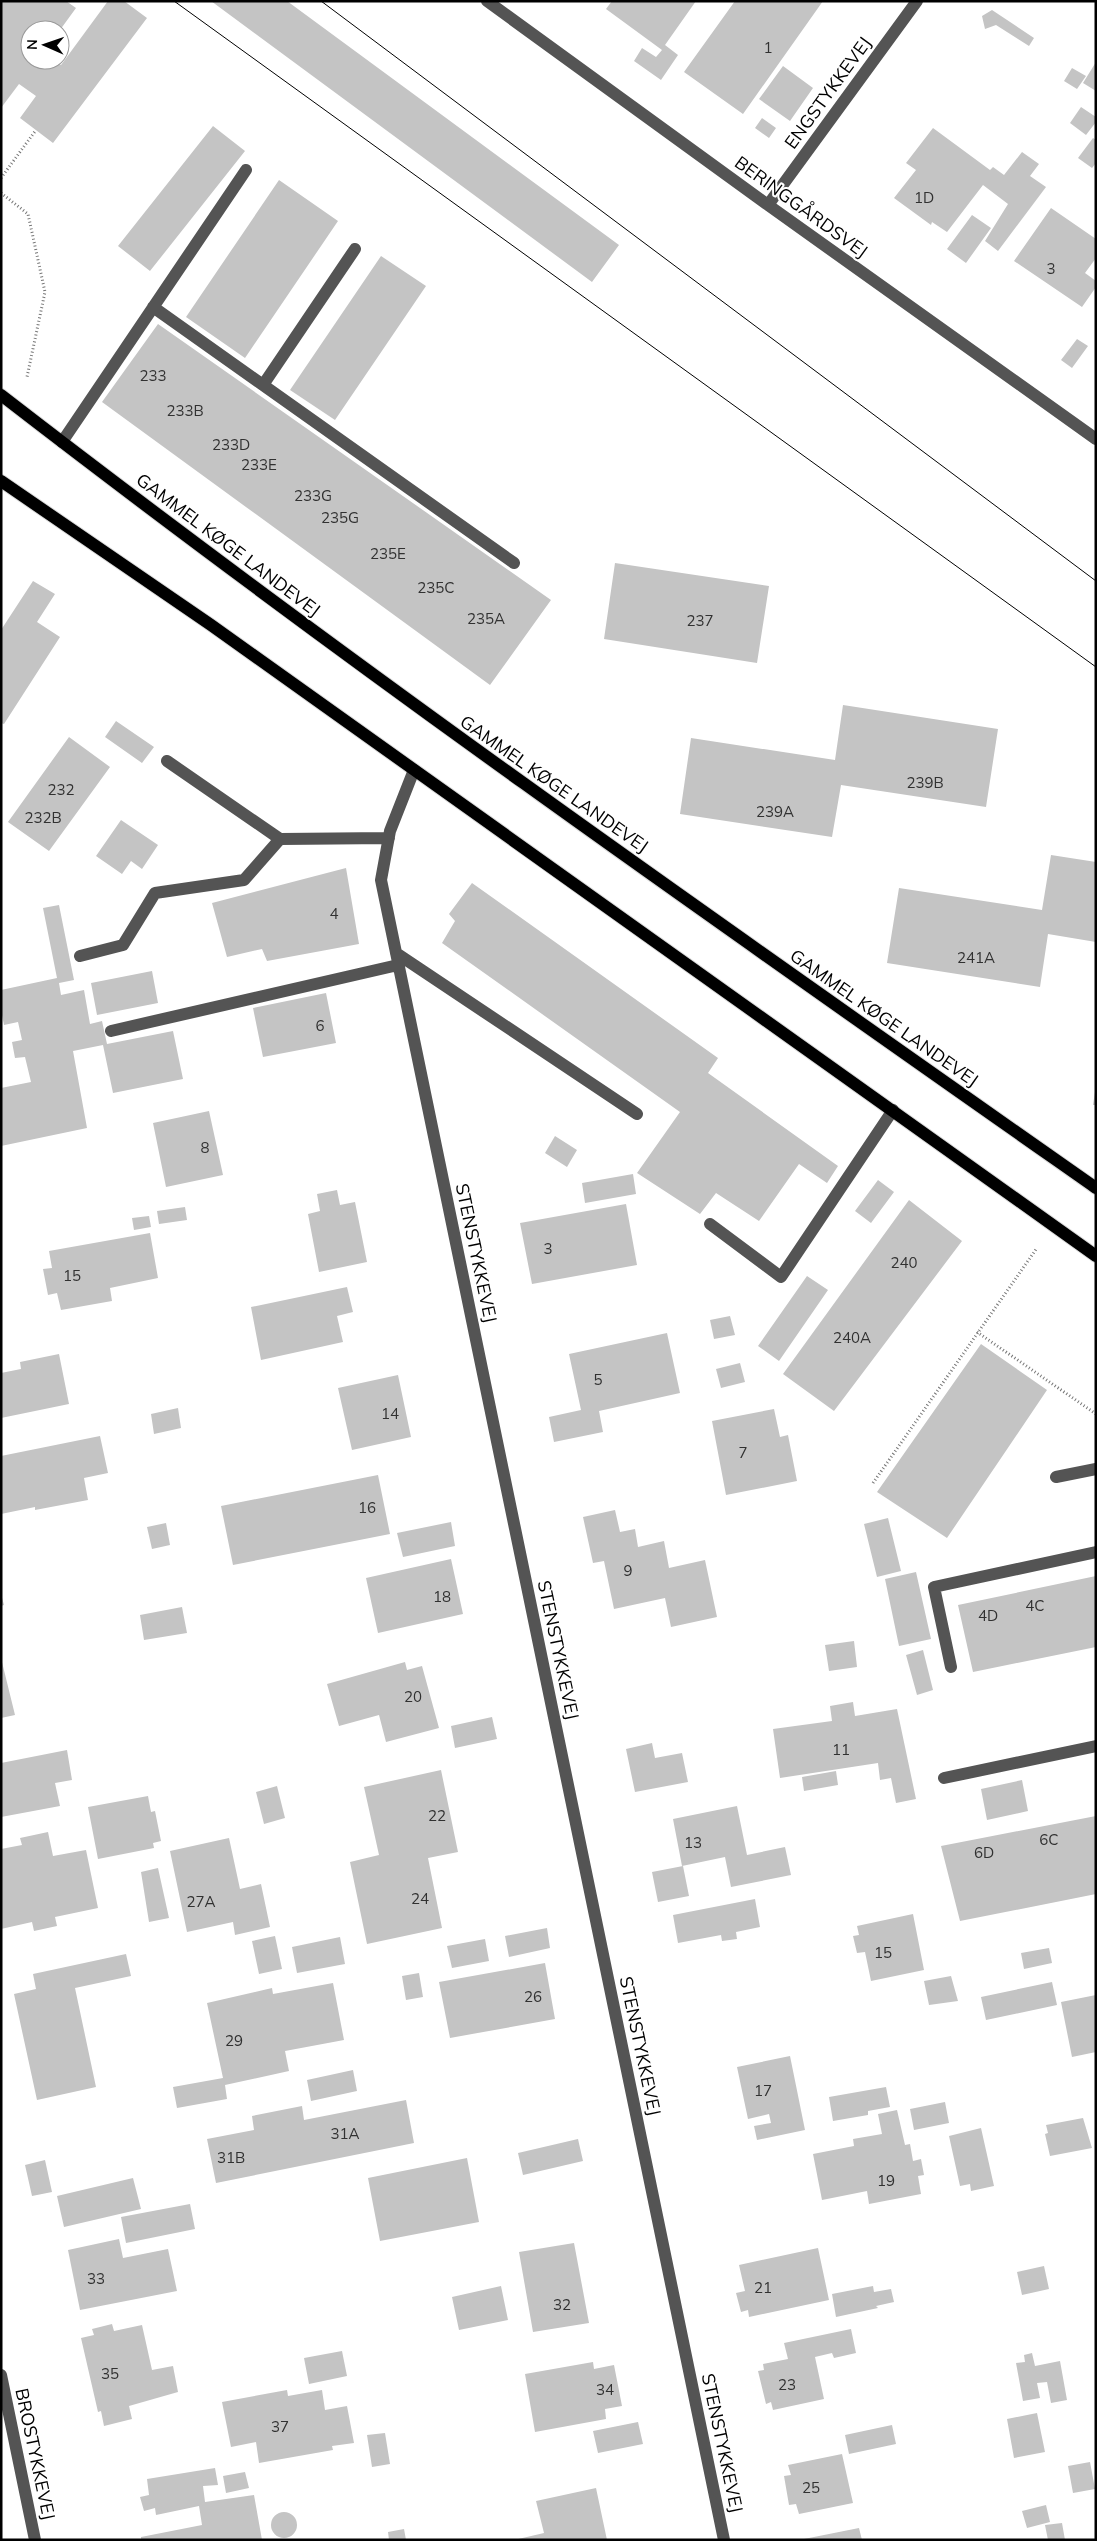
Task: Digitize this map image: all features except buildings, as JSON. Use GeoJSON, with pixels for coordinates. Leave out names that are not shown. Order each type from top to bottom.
{"type":"FeatureCollection","features":[{"type":"Feature","properties":{"kind":"main road","name":"GAMMEL KØGE LANDEVEJ"},"geometry":{"type":"LineString","coordinates":[[1,395],[427,716],[1096,1188]]}},
{"type":"Feature","properties":{"kind":"main road"},"geometry":{"type":"LineString","coordinates":[[1,481],[211,625],[894,1110],[1096,1256]]}},
{"type":"Feature","properties":{"kind":"street","name":"BERINGGÅRDSVEJ"},"geometry":{"type":"LineString","coordinates":[[487,1],[768,205],[1096,439]]}},
{"type":"Feature","properties":{"kind":"street","name":"ENGSTYKKEVEJ"},"geometry":{"type":"LineString","coordinates":[[768,205],[917,1]]}},
{"type":"Feature","properties":{"kind":"street"},"geometry":{"type":"LineString","coordinates":[[62,442],[246,170]]}},
{"type":"Feature","properties":{"kind":"street"},"geometry":{"type":"LineString","coordinates":[[263,385],[355,249]]}},
{"type":"Feature","properties":{"kind":"street"},"geometry":{"type":"LineString","coordinates":[[153,307],[514,563]]}},
{"type":"Feature","properties":{"kind":"street"},"geometry":{"type":"LineString","coordinates":[[167,761],[280,839],[389,838]]}},
{"type":"Feature","properties":{"kind":"street","name":"STENSTYKKEVEJ"},"geometry":{"type":"LineString","coordinates":[[414,770],[389,838],[381,880],[724,2540]]}},
{"type":"Feature","properties":{"kind":"street"},"geometry":{"type":"LineString","coordinates":[[80,956],[123,945],[155,893],[244,880],[280,839]]}},
{"type":"Feature","properties":{"kind":"street"},"geometry":{"type":"LineString","coordinates":[[111,1031],[397,959],[637,1114]]}},
{"type":"Feature","properties":{"kind":"street"},"geometry":{"type":"LineString","coordinates":[[710,1224],[781,1277],[894,1110]]}},
{"type":"Feature","properties":{"kind":"street"},"geometry":{"type":"LineString","coordinates":[[1056,1477],[1096,1470]]}},
{"type":"Feature","properties":{"kind":"street"},"geometry":{"type":"LineString","coordinates":[[951,1667],[934,1587],[1096,1552]]}},
{"type":"Feature","properties":{"kind":"street"},"geometry":{"type":"LineString","coordinates":[[944,1778],[1096,1746]]}},
{"type":"Feature","properties":{"kind":"street","name":"BROSTYKKEVEJ"},"geometry":{"type":"LineString","coordinates":[[1,2375],[35,2540]]}},
{"type":"Feature","properties":{"kind":"path"},"geometry":{"type":"LineString","coordinates":[[1,178],[36,130]]}},
{"type":"Feature","properties":{"kind":"path"},"geometry":{"type":"LineString","coordinates":[[1,193],[28,214],[45,292],[20,410]]}},
{"type":"Feature","properties":{"kind":"path"},"geometry":{"type":"LineString","coordinates":[[873,1483],[1053,1225]]}},
{"type":"Feature","properties":{"kind":"path"},"geometry":{"type":"LineString","coordinates":[[977,1332],[1096,1414]]}},
{"type":"Feature","properties":{"kind":"tram line"},"geometry":{"type":"LineString","coordinates":[[174,1],[1096,667]]}},
{"type":"Feature","properties":{"kind":"tram line"},"geometry":{"type":"LineString","coordinates":[[321,1],[1096,581]]}}]}
